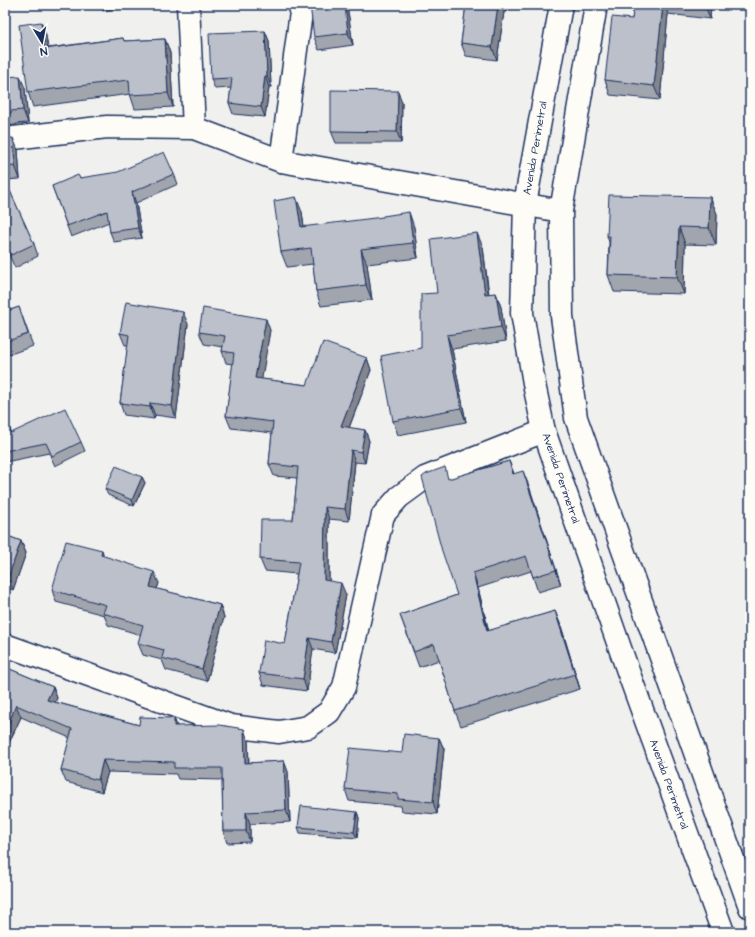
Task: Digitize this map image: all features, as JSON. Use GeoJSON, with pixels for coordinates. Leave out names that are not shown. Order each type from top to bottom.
{"type":"FeatureCollection","features":[{"type":"Feature","properties":{"kind":"main road"},"geometry":{"type":"LineString","coordinates":[[188,5],[194,128]]}},
{"type":"Feature","properties":{"kind":"main road"},"geometry":{"type":"LineString","coordinates":[[282,161],[302,5]]}},
{"type":"Feature","properties":{"kind":"main road","name":"Avenida Perimetral"},"geometry":{"type":"LineString","coordinates":[[561,5],[525,204],[522,313],[535,389],[544,431],[632,682],[723,932]]}},
{"type":"Feature","properties":{"kind":"main road"},"geometry":{"type":"LineString","coordinates":[[596,5],[561,211],[562,316],[576,418],[750,907]]}},
{"type":"Feature","properties":{"kind":"main road"},"geometry":{"type":"LineString","coordinates":[[5,139],[107,127],[194,128],[282,161],[561,211]]}},
{"type":"Feature","properties":{"kind":"main road"},"geometry":{"type":"LineString","coordinates":[[5,645],[231,726],[279,732],[308,727],[329,712],[344,687],[383,515],[399,497],[425,478],[544,431]]}},
{"type":"Feature","properties":{"kind":"building"},"geometry":{"type":"Polygon","coordinates":[[[310,5],[345,5],[348,33],[314,37],[310,5]]]}},
{"type":"Feature","properties":{"kind":"building"},"geometry":{"type":"Polygon","coordinates":[[[466,5],[498,5],[492,47],[461,43],[466,5]]]}},
{"type":"Feature","properties":{"kind":"building"},"geometry":{"type":"Polygon","coordinates":[[[634,5],[663,5],[654,86],[605,80],[612,17],[632,19],[634,5]]]}},
{"type":"Feature","properties":{"kind":"building"},"geometry":{"type":"Polygon","coordinates":[[[41,22],[45,49],[123,38],[124,41],[165,39],[168,93],[130,95],[129,80],[28,92],[19,25],[41,22]]]}},
{"type":"Feature","properties":{"kind":"building"},"geometry":{"type":"Polygon","coordinates":[[[265,31],[267,76],[265,76],[261,107],[229,103],[232,78],[211,79],[209,33],[265,31]]]}},
{"type":"Feature","properties":{"kind":"building"},"geometry":{"type":"Polygon","coordinates":[[[20,76],[23,110],[5,113],[5,77],[20,76]]]}},
{"type":"Feature","properties":{"kind":"building"},"geometry":{"type":"Polygon","coordinates":[[[331,90],[398,91],[397,132],[331,131],[331,90]]]}},
{"type":"Feature","properties":{"kind":"building"},"geometry":{"type":"Polygon","coordinates":[[[5,138],[13,138],[15,166],[5,167],[5,138]]]}},
{"type":"Feature","properties":{"kind":"building"},"geometry":{"type":"Polygon","coordinates":[[[164,152],[174,174],[132,192],[138,228],[110,232],[107,211],[67,226],[52,186],[78,175],[80,178],[118,172],[164,152]]]}},
{"type":"Feature","properties":{"kind":"building"},"geometry":{"type":"Polygon","coordinates":[[[5,180],[34,244],[11,255],[5,243],[5,180]]]}},
{"type":"Feature","properties":{"kind":"building"},"geometry":{"type":"Polygon","coordinates":[[[609,195],[710,197],[709,228],[679,227],[677,277],[608,275],[610,236],[607,236],[609,195]]]}},
{"type":"Feature","properties":{"kind":"building"},"geometry":{"type":"Polygon","coordinates":[[[296,197],[301,227],[383,217],[409,212],[413,243],[361,249],[366,285],[316,291],[311,248],[281,252],[274,201],[296,197]]]}},
{"type":"Feature","properties":{"kind":"building"},"geometry":{"type":"Polygon","coordinates":[[[477,233],[485,294],[496,293],[501,327],[447,335],[461,408],[393,421],[381,356],[421,348],[421,294],[437,293],[431,239],[477,233]]]}},
{"type":"Feature","properties":{"kind":"building"},"geometry":{"type":"Polygon","coordinates":[[[126,302],[183,312],[172,406],[150,403],[150,407],[120,403],[129,335],[120,333],[126,302]]]}},
{"type":"Feature","properties":{"kind":"building"},"geometry":{"type":"Polygon","coordinates":[[[19,307],[28,334],[5,342],[5,312],[19,307]]]}},
{"type":"Feature","properties":{"kind":"building"},"geometry":{"type":"Polygon","coordinates":[[[203,308],[266,319],[255,378],[307,385],[323,342],[367,358],[341,426],[365,430],[361,452],[351,450],[345,509],[325,507],[324,580],[341,583],[331,642],[309,638],[303,679],[259,673],[264,640],[285,644],[299,562],[260,559],[261,520],[293,520],[298,467],[269,464],[273,422],[226,416],[234,353],[222,351],[225,336],[199,332],[203,308]]]}},
{"type":"Feature","properties":{"kind":"building"},"geometry":{"type":"Polygon","coordinates":[[[65,408],[81,442],[52,456],[46,443],[5,451],[5,427],[9,426],[11,433],[65,408]]]}},
{"type":"Feature","properties":{"kind":"building"},"geometry":{"type":"Polygon","coordinates":[[[509,461],[513,474],[523,471],[556,570],[533,577],[526,556],[473,573],[487,631],[555,611],[575,674],[455,711],[434,644],[414,652],[400,615],[457,595],[442,551],[422,477],[445,467],[448,479],[509,461]]]}},
{"type":"Feature","properties":{"kind":"building"},"geometry":{"type":"Polygon","coordinates":[[[116,466],[142,477],[132,500],[105,489],[116,466]]]}},
{"type":"Feature","properties":{"kind":"building"},"geometry":{"type":"Polygon","coordinates":[[[5,535],[21,541],[8,578],[5,577],[5,535]]]}},
{"type":"Feature","properties":{"kind":"building"},"geometry":{"type":"Polygon","coordinates":[[[66,541],[102,550],[101,555],[154,572],[150,587],[220,605],[202,669],[162,658],[164,650],[138,643],[143,625],[103,613],[106,605],[52,590],[66,541]]]}},
{"type":"Feature","properties":{"kind":"building"},"geometry":{"type":"Polygon","coordinates":[[[5,667],[53,687],[47,700],[139,725],[140,717],[174,718],[174,726],[220,725],[244,729],[245,763],[284,761],[286,810],[246,812],[246,831],[223,831],[222,768],[174,768],[174,762],[103,760],[98,780],[61,770],[72,729],[16,705],[5,732],[5,667]]]}},
{"type":"Feature","properties":{"kind":"building"},"geometry":{"type":"Polygon","coordinates":[[[404,734],[439,738],[433,802],[398,799],[398,794],[345,789],[350,748],[402,753],[404,734]]]}},
{"type":"Feature","properties":{"kind":"building"},"geometry":{"type":"Polygon","coordinates":[[[301,806],[357,812],[354,832],[298,827],[301,806]]]}}]}
